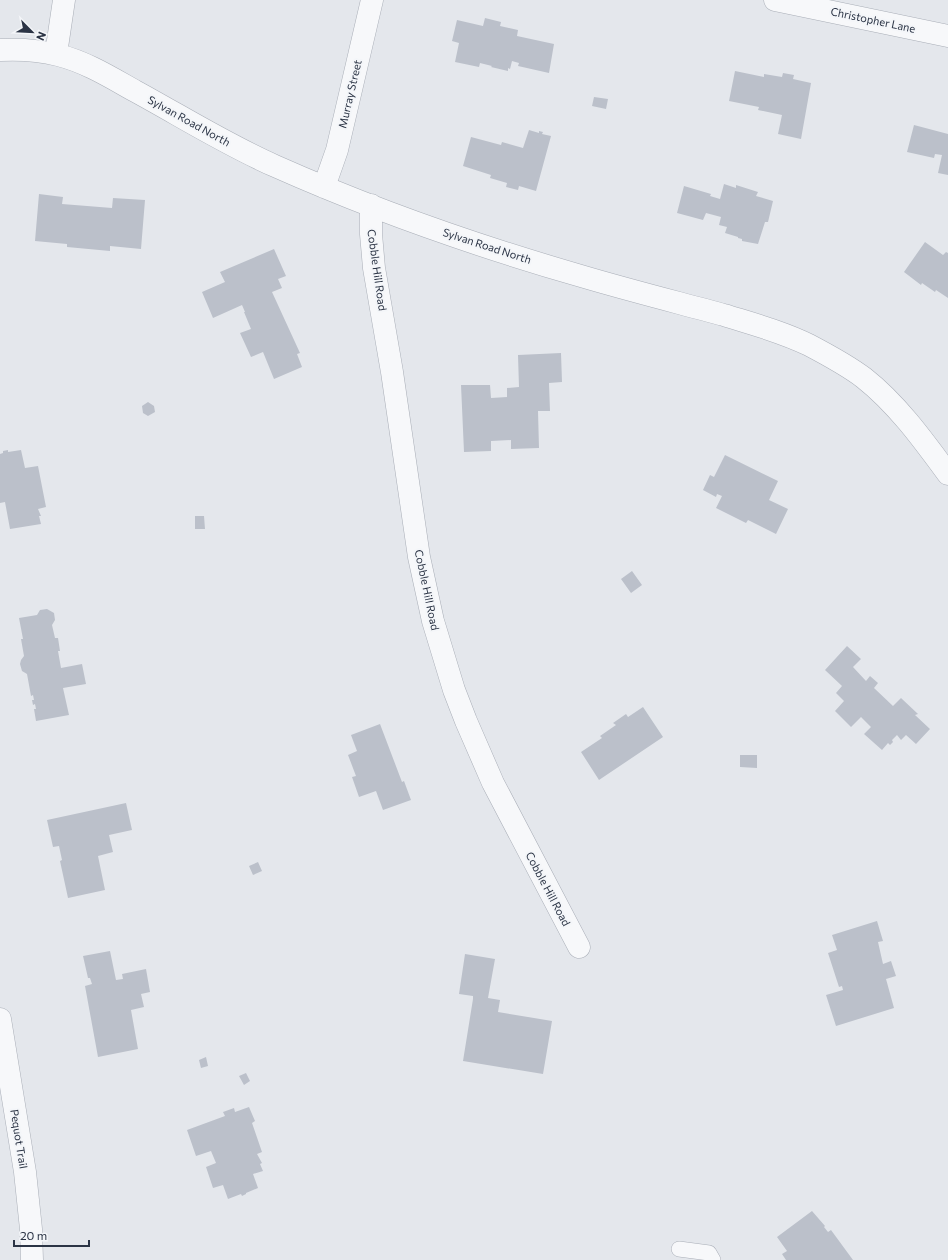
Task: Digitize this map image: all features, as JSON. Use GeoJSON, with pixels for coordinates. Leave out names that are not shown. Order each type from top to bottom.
{"type":"FeatureCollection","features":[{"type":"Feature","properties":{"kind":"street"},"geometry":{"type":"LineString","coordinates":[[56,54],[64,0]]}},
{"type":"Feature","properties":{"kind":"street","name":"Murray Street"},"geometry":{"type":"LineString","coordinates":[[324,187],[337,150],[372,0]]}},
{"type":"Feature","properties":{"kind":"street","name":"Christopher Lane"},"geometry":{"type":"LineString","coordinates":[[775,0],[948,36]]}},
{"type":"Feature","properties":{"kind":"street","name":"Sylvan Road North"},"geometry":{"type":"LineString","coordinates":[[0,50],[31,50],[56,54],[82,63],[103,73],[222,140],[268,163],[324,187],[456,237],[578,275],[761,326],[806,344],[849,367],[880,392],[916,432],[948,474]]}},
{"type":"Feature","properties":{"kind":"street","name":"Cobble Hill Road"},"geometry":{"type":"LineString","coordinates":[[371,205],[371,234],[374,268],[392,372],[419,557],[433,621],[454,690],[493,783],[578,947]]}},
{"type":"Feature","properties":{"kind":"street","name":"Pequot Trail"},"geometry":{"type":"LineString","coordinates":[[0,1019],[25,1172],[31,1229],[32,1260]]}},
{"type":"Feature","properties":{"kind":"lane"},"geometry":{"type":"LineString","coordinates":[[679,1249],[709,1253],[713,1260]]}},
{"type":"Feature","properties":{"kind":"building"},"geometry":{"type":"Polygon","coordinates":[[[485,18],[501,22],[500,26],[518,30],[517,36],[554,44],[549,73],[518,66],[519,63],[512,61],[508,71],[480,63],[479,67],[455,62],[459,43],[452,41],[457,20],[483,26],[485,18]]]}},
{"type":"Feature","properties":{"kind":"building"},"geometry":{"type":"Polygon","coordinates":[[[735,71],[764,77],[764,74],[782,77],[783,73],[794,75],[793,79],[811,83],[801,139],[778,134],[782,115],[758,110],[759,107],[729,101],[735,71]]]}},
{"type":"Feature","properties":{"kind":"building"},"geometry":{"type":"Polygon","coordinates":[[[594,97],[608,99],[606,109],[592,106],[594,97]]]}},
{"type":"Feature","properties":{"kind":"building"},"geometry":{"type":"Polygon","coordinates":[[[914,125],[948,134],[948,175],[938,173],[942,155],[935,154],[934,158],[907,152],[914,125]]]}},
{"type":"Feature","properties":{"kind":"building"},"geometry":{"type":"Polygon","coordinates":[[[529,130],[539,133],[539,131],[543,132],[542,134],[551,136],[536,191],[519,186],[518,190],[506,187],[507,183],[490,178],[491,175],[463,166],[471,137],[501,145],[502,142],[523,148],[529,130]]]}},
{"type":"Feature","properties":{"kind":"building"},"geometry":{"type":"Polygon","coordinates":[[[724,184],[736,188],[736,185],[758,192],[756,196],[773,201],[768,222],[765,222],[758,244],[742,241],[742,239],[738,237],[725,233],[727,227],[719,225],[721,217],[706,213],[703,220],[677,213],[684,186],[711,194],[710,196],[720,199],[724,184]]]}},
{"type":"Feature","properties":{"kind":"building"},"geometry":{"type":"Polygon","coordinates":[[[39,194],[63,197],[62,204],[112,208],[113,198],[145,200],[141,249],[110,246],[110,251],[67,247],[67,244],[35,241],[39,194]]]}},
{"type":"Feature","properties":{"kind":"building"},"geometry":{"type":"Polygon","coordinates":[[[925,242],[943,255],[946,252],[948,253],[948,298],[936,290],[935,292],[922,283],[921,285],[904,272],[925,242]]]}},
{"type":"Feature","properties":{"kind":"building"},"geometry":{"type":"Polygon","coordinates":[[[274,249],[286,276],[278,279],[282,288],[272,292],[300,353],[297,354],[302,367],[274,379],[263,352],[251,357],[240,333],[251,329],[242,305],[213,318],[202,292],[225,282],[220,272],[274,249]]]}},
{"type":"Feature","properties":{"kind":"building"},"geometry":{"type":"Polygon","coordinates":[[[561,353],[562,382],[549,383],[550,411],[538,411],[539,448],[511,449],[511,440],[491,441],[491,451],[464,452],[461,385],[490,385],[491,398],[507,397],[507,388],[519,387],[518,355],[561,353]]]}},
{"type":"Feature","properties":{"kind":"building"},"geometry":{"type":"Polygon","coordinates":[[[148,402],[154,406],[155,412],[148,416],[143,413],[142,406],[148,402]]]}},
{"type":"Feature","properties":{"kind":"building"},"geometry":{"type":"Polygon","coordinates":[[[8,450],[8,452],[21,450],[25,468],[38,466],[46,507],[38,509],[41,516],[39,516],[41,524],[10,529],[5,502],[0,503],[0,454],[3,453],[3,451],[8,450]]]}},
{"type":"Feature","properties":{"kind":"building"},"geometry":{"type":"Polygon","coordinates":[[[725,455],[778,481],[769,500],[788,509],[776,534],[748,520],[746,523],[716,508],[722,496],[717,494],[716,497],[703,490],[710,475],[714,477],[725,455]]]}},
{"type":"Feature","properties":{"kind":"building"},"geometry":{"type":"Polygon","coordinates":[[[195,516],[204,516],[205,529],[195,529],[195,516]]]}},
{"type":"Feature","properties":{"kind":"building"},"geometry":{"type":"Polygon","coordinates":[[[632,571],[642,585],[631,593],[621,579],[632,571]]]}},
{"type":"Feature","properties":{"kind":"building"},"geometry":{"type":"Polygon","coordinates":[[[47,609],[54,613],[55,620],[52,625],[55,638],[58,638],[60,651],[58,651],[61,668],[82,664],[86,684],[63,688],[69,715],[36,721],[34,709],[36,709],[32,700],[34,700],[33,695],[31,696],[27,674],[22,671],[20,664],[24,656],[21,639],[23,639],[19,618],[37,615],[40,610],[47,609]]]}},
{"type":"Feature","properties":{"kind":"building"},"geometry":{"type":"Polygon","coordinates":[[[847,646],[861,659],[853,667],[866,681],[870,676],[878,683],[874,688],[893,706],[901,698],[918,714],[915,715],[930,729],[916,744],[906,735],[901,740],[897,735],[892,740],[893,742],[890,745],[888,743],[882,750],[864,734],[871,727],[861,717],[851,727],[835,711],[844,701],[836,693],[842,686],[825,670],[847,646]]]}},
{"type":"Feature","properties":{"kind":"building"},"geometry":{"type":"Polygon","coordinates":[[[643,707],[663,737],[599,780],[581,752],[602,738],[600,736],[616,725],[613,723],[626,714],[628,717],[643,707]]]}},
{"type":"Feature","properties":{"kind":"building"},"geometry":{"type":"Polygon","coordinates":[[[380,724],[402,782],[404,781],[411,800],[383,810],[376,791],[359,797],[352,777],[356,776],[348,755],[357,751],[351,735],[380,724]]]}},
{"type":"Feature","properties":{"kind":"building"},"geometry":{"type":"Polygon","coordinates":[[[740,755],[757,755],[757,768],[740,767],[740,755]]]}},
{"type":"Feature","properties":{"kind":"building"},"geometry":{"type":"Polygon","coordinates":[[[126,803],[132,830],[109,835],[113,852],[98,856],[105,890],[68,898],[60,861],[62,860],[59,846],[53,847],[47,820],[126,803]]]}},
{"type":"Feature","properties":{"kind":"building"},"geometry":{"type":"Polygon","coordinates":[[[258,862],[262,871],[253,875],[249,866],[258,862]]]}},
{"type":"Feature","properties":{"kind":"building"},"geometry":{"type":"Polygon","coordinates":[[[877,921],[883,941],[878,942],[883,964],[891,961],[896,976],[886,979],[894,1008],[836,1026],[826,995],[843,990],[842,986],[839,987],[828,953],[837,950],[832,935],[877,921]]]}},
{"type":"Feature","properties":{"kind":"building"},"geometry":{"type":"Polygon","coordinates":[[[110,951],[116,980],[123,979],[122,974],[146,969],[150,992],[141,994],[144,1007],[131,1010],[138,1049],[98,1057],[85,986],[92,984],[90,978],[88,978],[83,956],[110,951]]]}},
{"type":"Feature","properties":{"kind":"building"},"geometry":{"type":"Polygon","coordinates":[[[465,954],[495,959],[488,998],[500,1000],[498,1012],[552,1021],[543,1074],[463,1061],[473,999],[473,996],[459,994],[465,954]]]}},
{"type":"Feature","properties":{"kind":"building"},"geometry":{"type":"Polygon","coordinates":[[[206,1057],[208,1066],[201,1068],[199,1060],[206,1057]]]}},
{"type":"Feature","properties":{"kind":"building"},"geometry":{"type":"Polygon","coordinates":[[[246,1073],[250,1081],[244,1085],[239,1076],[246,1073]]]}},
{"type":"Feature","properties":{"kind":"building"},"geometry":{"type":"Polygon","coordinates":[[[249,1107],[255,1121],[252,1123],[262,1152],[257,1154],[262,1163],[260,1164],[263,1171],[253,1174],[258,1188],[242,1196],[241,1194],[228,1199],[223,1185],[213,1188],[206,1167],[216,1163],[211,1151],[196,1156],[187,1130],[225,1116],[223,1112],[234,1108],[235,1112],[249,1107]]]}},
{"type":"Feature","properties":{"kind":"building"},"geometry":{"type":"Polygon","coordinates":[[[812,1211],[825,1226],[824,1227],[828,1232],[831,1230],[853,1260],[786,1260],[782,1254],[787,1251],[777,1237],[812,1211]]]}}]}
